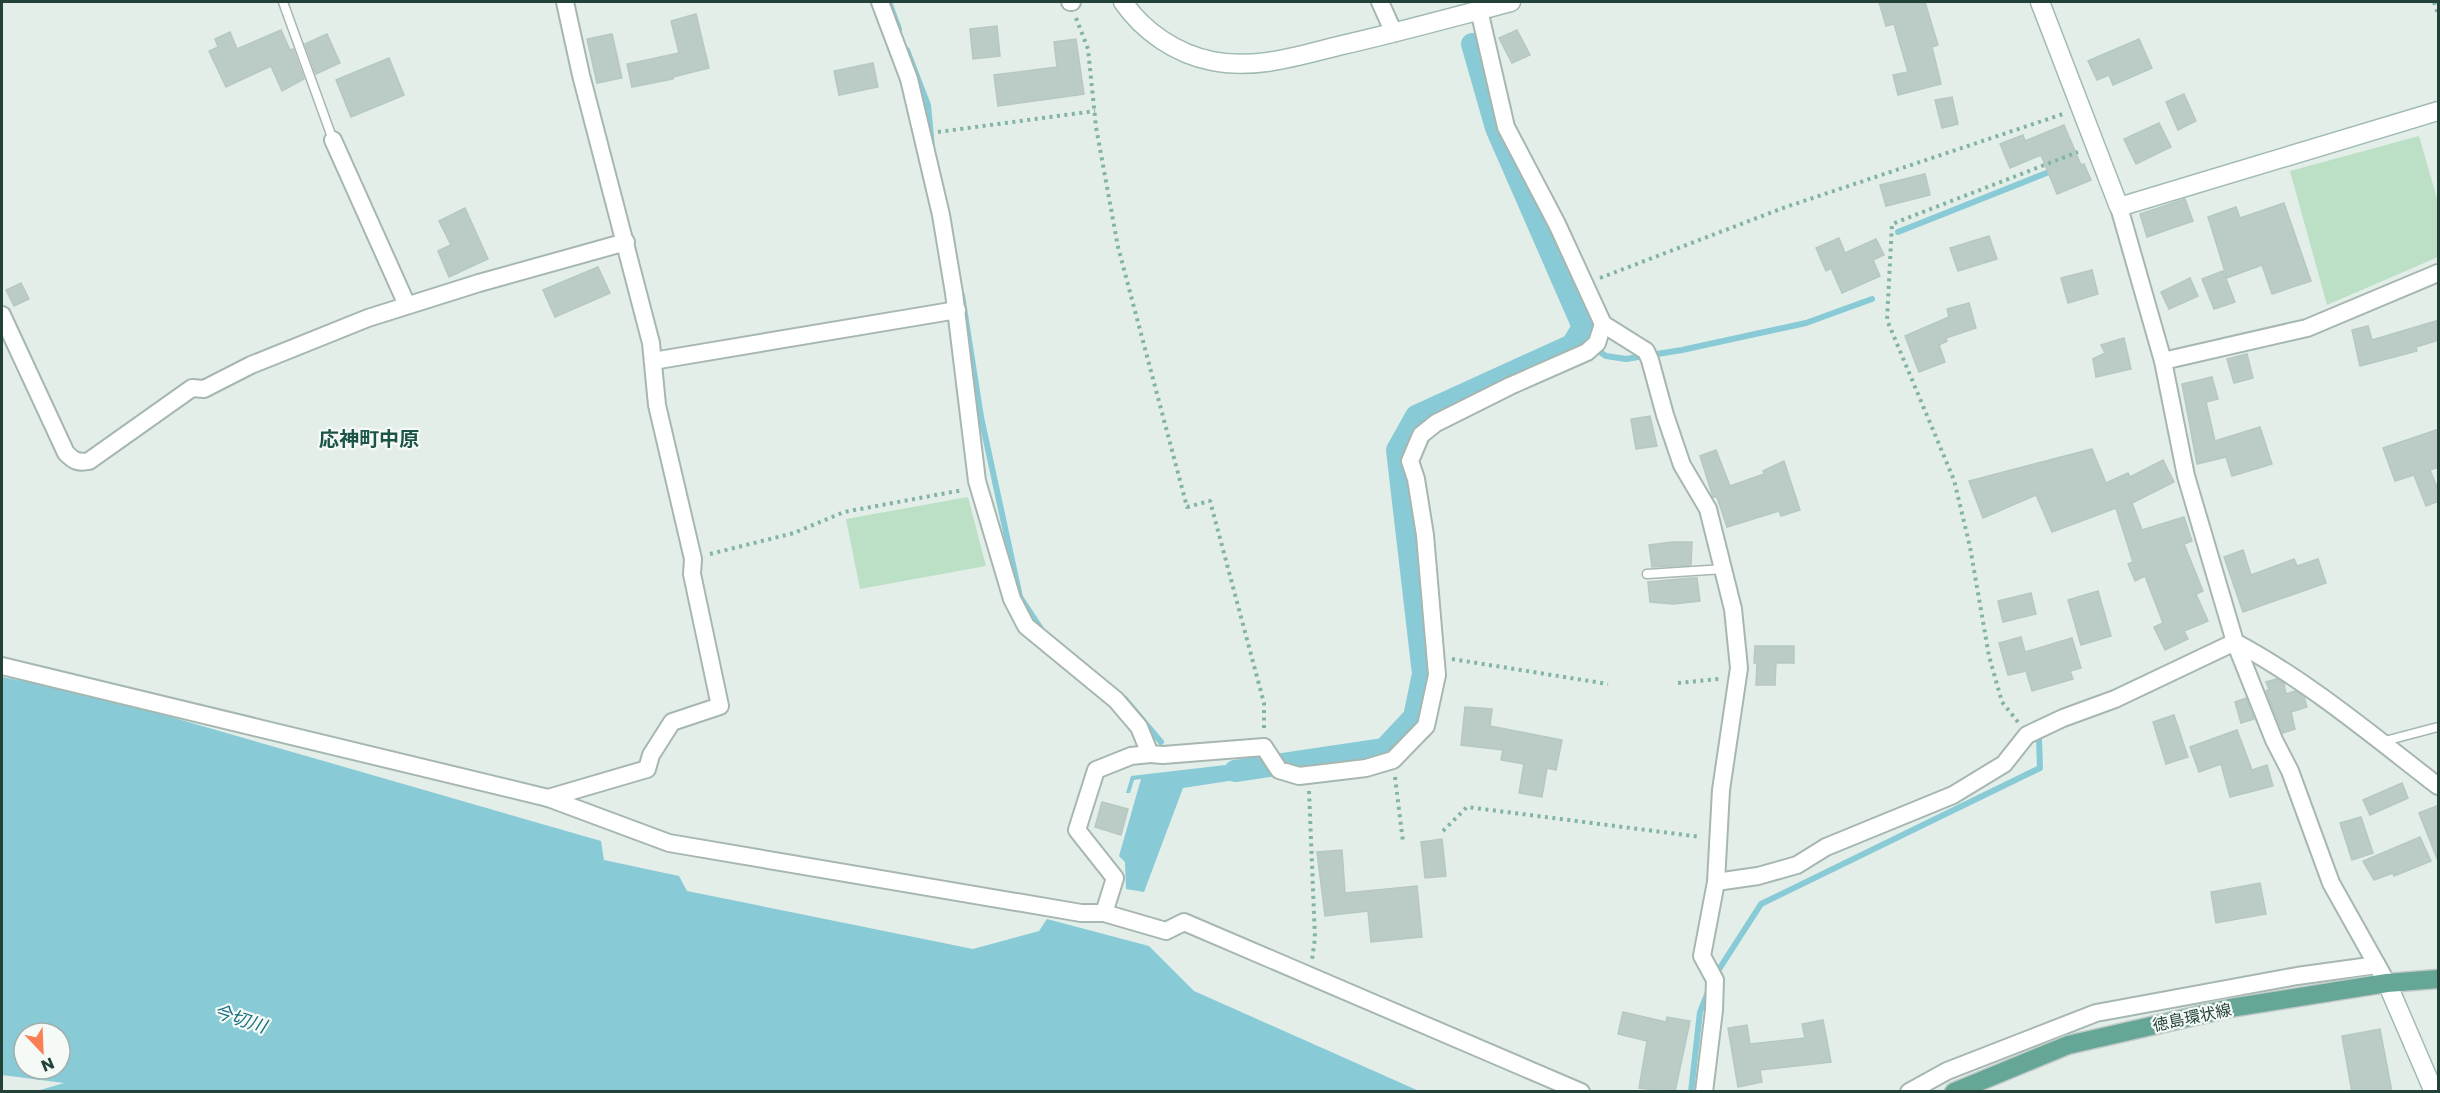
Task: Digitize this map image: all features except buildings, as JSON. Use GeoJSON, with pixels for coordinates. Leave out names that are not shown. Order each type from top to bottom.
{"type":"FeatureCollection","features":[{"type":"Feature","properties":{"kind":"main road","name":"徳島環状線"},"geometry":{"type":"LineString","coordinates":[[1954,1092],[2068,1045],[2230,1008],[2387,983],[2439,979]]}},
{"type":"Feature","properties":{"kind":"street"},"geometry":{"type":"LineString","coordinates":[[548,798],[647,769],[651,755],[672,722],[720,706],[692,573],[693,559],[657,405],[651,343],[581,75],[565,2]]}},
{"type":"Feature","properties":{"kind":"street"},"geometry":{"type":"LineString","coordinates":[[880,2],[909,79],[941,215],[957,310],[979,487],[1012,599],[1026,626],[1116,700],[1139,726],[1150,754]]}},
{"type":"Feature","properties":{"kind":"street"},"geometry":{"type":"LineString","coordinates":[[1123,2],[1130,12],[1166,44],[1212,62],[1242,64],[1272,61],[1394,33],[1474,8],[1511,2]]}},
{"type":"Feature","properties":{"kind":"street"},"geometry":{"type":"LineString","coordinates":[[1380,2],[1394,33]]}},
{"type":"Feature","properties":{"kind":"street"},"geometry":{"type":"LineString","coordinates":[[2040,2],[2119,207],[2163,361],[2186,476],[2235,642],[2274,740],[2290,771],[2331,883],[2387,983],[2434,1092]]}},
{"type":"Feature","properties":{"kind":"street"},"geometry":{"type":"LineString","coordinates":[[1474,8],[1506,127],[1557,224],[1604,324],[1648,356],[1682,465],[1708,509],[1733,609],[1739,668],[1721,790],[1716,882],[1702,956],[1714,980],[1714,1010],[1704,1092]]}},
{"type":"Feature","properties":{"kind":"street"},"geometry":{"type":"LineString","coordinates":[[2119,207],[2439,111]]}},
{"type":"Feature","properties":{"kind":"street"},"geometry":{"type":"LineString","coordinates":[[333,140],[407,305]]}},
{"type":"Feature","properties":{"kind":"street"},"geometry":{"type":"LineString","coordinates":[[2,315],[8,344],[66,453],[80,463],[89,461],[192,388],[204,389],[251,365],[368,318],[626,242]]}},
{"type":"Feature","properties":{"kind":"street"},"geometry":{"type":"LineString","coordinates":[[2163,361],[2307,328],[2439,273]]}},
{"type":"Feature","properties":{"kind":"street"},"geometry":{"type":"LineString","coordinates":[[653,361],[957,310]]}},
{"type":"Feature","properties":{"kind":"street"},"geometry":{"type":"LineString","coordinates":[[1104,913],[1115,878],[1077,830],[1096,770],[1131,756],[1150,754],[1271,758],[1299,776],[1366,768],[1393,760],[1426,726],[1437,675],[1425,535],[1416,479],[1410,461],[1421,435],[1436,423],[1592,348],[1604,324]]}},
{"type":"Feature","properties":{"kind":"street"},"geometry":{"type":"LineString","coordinates":[[1716,882],[1758,876],[1797,865],[1826,847],[1953,795],[2004,764],[2027,735],[2063,718],[2115,699],[2235,642]]}},
{"type":"Feature","properties":{"kind":"street"},"geometry":{"type":"LineString","coordinates":[[2235,642],[2302,683],[2439,786]]}},
{"type":"Feature","properties":{"kind":"street"},"geometry":{"type":"LineString","coordinates":[[2,666],[548,798],[669,843],[1081,913],[1104,913],[1166,931],[1184,922],[1581,1092]]}},
{"type":"Feature","properties":{"kind":"street"},"geometry":{"type":"LineString","coordinates":[[1909,1092],[1947,1071],[2096,1013],[2297,976],[2377,965]]}},
{"type":"Feature","properties":{"kind":"lane"},"geometry":{"type":"LineString","coordinates":[[283,2],[333,140]]}},
{"type":"Feature","properties":{"kind":"lane"},"geometry":{"type":"LineString","coordinates":[[1647,574],[1724,569]]}},
{"type":"Feature","properties":{"kind":"lane"},"geometry":{"type":"LineString","coordinates":[[2381,742],[2439,727]]}},
{"type":"Feature","properties":{"kind":"path"},"geometry":{"type":"LineString","coordinates":[[1071,2],[1088,49],[1095,111],[1118,248],[1187,507],[1210,501],[1264,704],[1271,758]]}},
{"type":"Feature","properties":{"kind":"path"},"geometry":{"type":"LineString","coordinates":[[2434,2],[2439,14]]}},
{"type":"Feature","properties":{"kind":"path"},"geometry":{"type":"LineString","coordinates":[[1585,283],[1783,208],[2081,108]]}},
{"type":"Feature","properties":{"kind":"path"},"geometry":{"type":"LineString","coordinates":[[921,134],[1095,111]]}},
{"type":"Feature","properties":{"kind":"path"},"geometry":{"type":"LineString","coordinates":[[2027,735],[2002,702],[1989,656],[1970,547],[1954,480],[1887,320],[1892,224],[2095,146]]}},
{"type":"Feature","properties":{"kind":"path"},"geometry":{"type":"LineString","coordinates":[[693,559],[794,533],[844,512],[979,487]]}},
{"type":"Feature","properties":{"kind":"path"},"geometry":{"type":"LineString","coordinates":[[1436,657],[1608,684]]}},
{"type":"Feature","properties":{"kind":"path"},"geometry":{"type":"LineString","coordinates":[[1678,683],[1737,678]]}},
{"type":"Feature","properties":{"kind":"path"},"geometry":{"type":"LineString","coordinates":[[1393,760],[1403,842]]}},
{"type":"Feature","properties":{"kind":"path"},"geometry":{"type":"LineString","coordinates":[[1308,775],[1315,938],[1310,977]]}},
{"type":"Feature","properties":{"kind":"path"},"geometry":{"type":"LineString","coordinates":[[1443,831],[1467,807],[1718,840]]}},
{"type":"Feature","properties":{"kind":"green space"},"geometry":{"type":"Polygon","coordinates":[[[2419,136],[2438,202],[2438,257],[2327,305],[2290,171],[2419,136]]]}},
{"type":"Feature","properties":{"kind":"green space"},"geometry":{"type":"Polygon","coordinates":[[[968,497],[986,566],[860,589],[846,519],[968,497]]]}},
{"type":"Feature","properties":{"kind":"water","name":"今切川"},"geometry":{"type":"Polygon","coordinates":[[[2,677],[88,693],[601,841],[604,860],[679,876],[687,891],[973,949],[1039,931],[1047,919],[1149,946],[1194,991],[1419,1091],[37,1091],[64,1083],[48,1081],[72,1081],[72,1021],[12,1021],[12,1076],[2,1075],[2,677]]]}},
{"type":"Feature","properties":{"kind":"water"},"geometry":{"type":"Polygon","coordinates":[[[1260,761],[1268,775],[1183,788],[1144,892],[1126,889],[1125,862],[1119,856],[1141,779],[1134,780],[1130,793],[1126,793],[1131,776],[1260,761]]]}},
{"type":"Feature","properties":{"kind":"waterway"},"geometry":{"type":"LineString","coordinates":[[889,2],[899,29]]}},
{"type":"Feature","properties":{"kind":"waterway"},"geometry":{"type":"LineString","coordinates":[[1235,771],[1384,749],[1414,717],[1423,674],[1397,450],[1416,416],[1572,345],[1583,327],[1496,128],[1472,44]]}},
{"type":"Feature","properties":{"kind":"waterway"},"geometry":{"type":"LineString","coordinates":[[907,50],[928,105],[932,147]]}},
{"type":"Feature","properties":{"kind":"waterway"},"geometry":{"type":"LineString","coordinates":[[1898,232],[2054,170]]}},
{"type":"Feature","properties":{"kind":"waterway"},"geometry":{"type":"LineString","coordinates":[[962,295],[981,417],[1020,597],[1041,629]]}},
{"type":"Feature","properties":{"kind":"waterway"},"geometry":{"type":"LineString","coordinates":[[1577,337],[1606,356],[1626,359],[1682,350],[1806,323],[1872,299]]}},
{"type":"Feature","properties":{"kind":"waterway"},"geometry":{"type":"LineString","coordinates":[[1125,699],[1161,742]]}},
{"type":"Feature","properties":{"kind":"waterway"},"geometry":{"type":"LineString","coordinates":[[1716,974],[1761,904],[2040,768],[2039,739]]}},
{"type":"Feature","properties":{"kind":"waterway"},"geometry":{"type":"LineString","coordinates":[[1691,1092],[1700,1012],[1708,992]]}},
{"type":"Feature","properties":{"kind":"district","name":"応神町中原"},"geometry":{"type":"Point","coordinates":[369,439]}}]}
